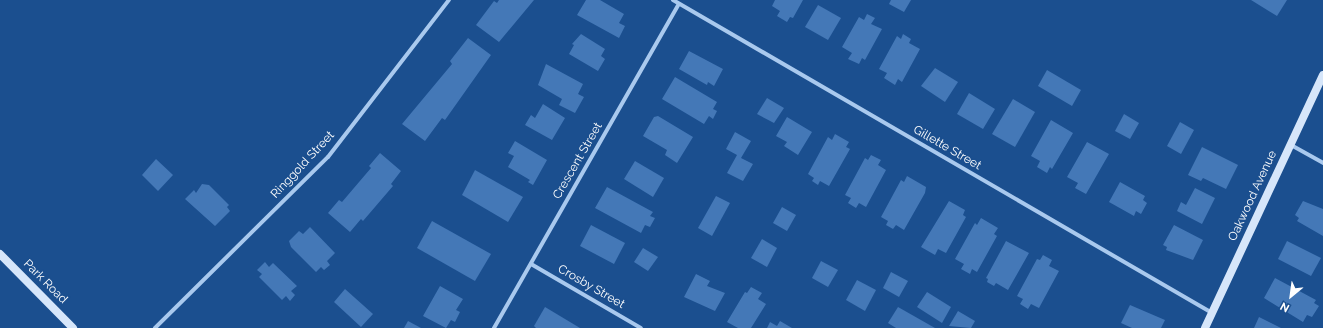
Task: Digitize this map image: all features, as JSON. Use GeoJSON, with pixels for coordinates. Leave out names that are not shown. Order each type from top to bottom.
{"type":"FeatureCollection","features":[{"type":"Feature","properties":{"kind":"street","name":"Ringgold Street"},"geometry":{"type":"LineString","coordinates":[[155,328],[328,156],[449,0]]}},
{"type":"Feature","properties":{"kind":"street","name":"Gillette Street"},"geometry":{"type":"LineString","coordinates":[[673,0],[1212,313]]}},
{"type":"Feature","properties":{"kind":"street","name":"Crescent Street"},"geometry":{"type":"LineString","coordinates":[[494,328],[679,4]]}},
{"type":"Feature","properties":{"kind":"street","name":"Oakwood Avenue"},"geometry":{"type":"LineString","coordinates":[[1205,328],[1323,75]]}},
{"type":"Feature","properties":{"kind":"street"},"geometry":{"type":"LineString","coordinates":[[1290,144],[1323,163]]}},
{"type":"Feature","properties":{"kind":"street","name":"Park Road"},"geometry":{"type":"LineString","coordinates":[[0,254],[73,328]]}},
{"type":"Feature","properties":{"kind":"street","name":"Crosby Street"},"geometry":{"type":"LineString","coordinates":[[531,264],[641,328]]}},
{"type":"Feature","properties":{"kind":"building"},"geometry":{"type":"Polygon","coordinates":[[[499,0],[534,0],[499,42],[476,25],[494,1],[497,3],[499,0]]]}},
{"type":"Feature","properties":{"kind":"building"},"geometry":{"type":"Polygon","coordinates":[[[586,0],[600,0],[624,14],[619,23],[625,26],[619,38],[577,15],[586,0]]]}},
{"type":"Feature","properties":{"kind":"building"},"geometry":{"type":"Polygon","coordinates":[[[775,0],[803,0],[793,18],[790,17],[787,22],[777,16],[780,11],[772,6],[775,0]]]}},
{"type":"Feature","properties":{"kind":"building"},"geometry":{"type":"Polygon","coordinates":[[[891,0],[911,0],[904,12],[889,4],[891,0]]]}},
{"type":"Feature","properties":{"kind":"building"},"geometry":{"type":"Polygon","coordinates":[[[1251,0],[1287,0],[1277,16],[1251,0]]]}},
{"type":"Feature","properties":{"kind":"building"},"geometry":{"type":"Polygon","coordinates":[[[818,5],[841,18],[828,40],[805,27],[818,5]]]}},
{"type":"Feature","properties":{"kind":"building"},"geometry":{"type":"Polygon","coordinates":[[[867,14],[875,18],[871,24],[882,29],[865,60],[862,58],[859,64],[848,59],[852,53],[842,47],[859,17],[864,20],[867,14]]]}},
{"type":"Feature","properties":{"kind":"building"},"geometry":{"type":"Polygon","coordinates":[[[581,34],[605,49],[601,56],[605,59],[598,71],[569,54],[574,45],[572,44],[581,34]]]}},
{"type":"Feature","properties":{"kind":"building"},"geometry":{"type":"Polygon","coordinates":[[[903,34],[911,39],[909,43],[920,49],[902,82],[898,79],[895,85],[884,78],[887,73],[879,69],[897,36],[901,39],[903,34]]]}},
{"type":"Feature","properties":{"kind":"building"},"geometry":{"type":"Polygon","coordinates":[[[468,38],[491,55],[445,120],[442,118],[425,141],[402,124],[452,64],[450,61],[468,38]]]}},
{"type":"Feature","properties":{"kind":"building"},"geometry":{"type":"Polygon","coordinates":[[[689,51],[723,69],[714,86],[708,82],[707,85],[679,69],[689,51]]]}},
{"type":"Feature","properties":{"kind":"building"},"geometry":{"type":"Polygon","coordinates":[[[546,64],[583,84],[578,94],[584,97],[575,113],[559,105],[562,99],[538,85],[546,64]]]}},
{"type":"Feature","properties":{"kind":"building"},"geometry":{"type":"Polygon","coordinates":[[[935,68],[958,82],[945,102],[921,86],[935,68]]]}},
{"type":"Feature","properties":{"kind":"building"},"geometry":{"type":"Polygon","coordinates":[[[1047,70],[1081,90],[1072,106],[1038,86],[1047,70]]]}},
{"type":"Feature","properties":{"kind":"building"},"geometry":{"type":"Polygon","coordinates":[[[675,77],[717,102],[713,109],[717,111],[713,119],[709,116],[704,124],[662,99],[675,77]]]}},
{"type":"Feature","properties":{"kind":"building"},"geometry":{"type":"Polygon","coordinates":[[[969,93],[995,109],[983,129],[957,114],[969,93]]]}},
{"type":"Feature","properties":{"kind":"building"},"geometry":{"type":"Polygon","coordinates":[[[767,98],[784,108],[774,123],[757,114],[767,98]]]}},
{"type":"Feature","properties":{"kind":"building"},"geometry":{"type":"Polygon","coordinates":[[[1013,99],[1035,112],[1015,147],[992,134],[1013,99]]]}},
{"type":"Feature","properties":{"kind":"building"},"geometry":{"type":"Polygon","coordinates":[[[543,104],[565,118],[552,140],[525,125],[531,115],[535,118],[543,104]]]}},
{"type":"Feature","properties":{"kind":"building"},"geometry":{"type":"Polygon","coordinates":[[[1124,114],[1139,123],[1130,139],[1115,131],[1124,114]]]}},
{"type":"Feature","properties":{"kind":"building"},"geometry":{"type":"Polygon","coordinates":[[[658,116],[693,137],[677,163],[665,155],[667,150],[643,136],[654,117],[658,116]]]}},
{"type":"Feature","properties":{"kind":"building"},"geometry":{"type":"Polygon","coordinates":[[[787,117],[812,132],[798,155],[784,146],[787,142],[776,136],[787,117]]]}},
{"type":"Feature","properties":{"kind":"building"},"geometry":{"type":"Polygon","coordinates":[[[1051,120],[1073,133],[1052,169],[1050,167],[1047,173],[1037,167],[1040,161],[1031,156],[1051,120]]]}},
{"type":"Feature","properties":{"kind":"building"},"geometry":{"type":"Polygon","coordinates":[[[1180,122],[1194,130],[1181,154],[1167,146],[1180,122]]]}},
{"type":"Feature","properties":{"kind":"building"},"geometry":{"type":"Polygon","coordinates":[[[735,132],[751,141],[741,158],[753,164],[743,181],[727,173],[737,155],[726,149],[735,132]]]}},
{"type":"Feature","properties":{"kind":"building"},"geometry":{"type":"Polygon","coordinates":[[[835,134],[849,142],[846,147],[850,149],[829,186],[820,181],[818,185],[812,181],[814,178],[808,174],[828,137],[832,140],[835,134]]]}},
{"type":"Feature","properties":{"kind":"building"},"geometry":{"type":"Polygon","coordinates":[[[515,141],[547,160],[533,185],[528,182],[530,180],[508,167],[514,156],[508,153],[515,141]]]}},
{"type":"Feature","properties":{"kind":"building"},"geometry":{"type":"Polygon","coordinates":[[[1087,142],[1109,154],[1086,194],[1075,188],[1078,183],[1067,177],[1087,142]]]}},
{"type":"Feature","properties":{"kind":"building"},"geometry":{"type":"Polygon","coordinates":[[[1202,147],[1238,165],[1226,189],[1203,178],[1201,181],[1188,175],[1202,147]]]}},
{"type":"Feature","properties":{"kind":"building"},"geometry":{"type":"Polygon","coordinates":[[[380,153],[401,171],[391,184],[393,186],[363,221],[361,219],[350,232],[328,213],[339,200],[342,202],[371,168],[369,166],[380,153]]]}},
{"type":"Feature","properties":{"kind":"building"},"geometry":{"type":"Polygon","coordinates":[[[871,155],[881,160],[878,165],[886,170],[866,207],[859,203],[856,208],[848,203],[851,198],[845,195],[865,158],[868,160],[871,155]]]}},
{"type":"Feature","properties":{"kind":"building"},"geometry":{"type":"Polygon","coordinates":[[[156,159],[173,175],[158,191],[142,175],[156,159]]]}},
{"type":"Feature","properties":{"kind":"building"},"geometry":{"type":"Polygon","coordinates":[[[635,161],[664,178],[653,197],[624,179],[635,161]]]}},
{"type":"Feature","properties":{"kind":"building"},"geometry":{"type":"Polygon","coordinates":[[[475,170],[523,197],[508,222],[462,195],[475,170]]]}},
{"type":"Feature","properties":{"kind":"building"},"geometry":{"type":"Polygon","coordinates":[[[907,176],[926,187],[925,193],[904,230],[896,225],[893,229],[886,225],[888,221],[881,217],[901,180],[904,182],[907,176]]]}},
{"type":"Feature","properties":{"kind":"building"},"geometry":{"type":"Polygon","coordinates":[[[1120,182],[1145,196],[1143,200],[1147,203],[1141,214],[1136,211],[1134,216],[1109,202],[1120,182]]]}},
{"type":"Feature","properties":{"kind":"building"},"geometry":{"type":"Polygon","coordinates":[[[202,184],[209,185],[229,205],[227,207],[230,211],[215,226],[185,199],[194,190],[196,193],[202,184]]]}},
{"type":"Feature","properties":{"kind":"building"},"geometry":{"type":"Polygon","coordinates":[[[607,187],[653,212],[650,216],[655,218],[650,227],[645,225],[641,233],[595,208],[607,187]]]}},
{"type":"Feature","properties":{"kind":"building"},"geometry":{"type":"Polygon","coordinates":[[[1195,188],[1215,198],[1202,224],[1177,211],[1181,202],[1186,205],[1195,188]]]}},
{"type":"Feature","properties":{"kind":"building"},"geometry":{"type":"Polygon","coordinates":[[[716,196],[730,203],[712,236],[698,228],[716,196]]]}},
{"type":"Feature","properties":{"kind":"building"},"geometry":{"type":"Polygon","coordinates":[[[949,201],[965,210],[963,215],[966,217],[946,253],[938,249],[935,255],[921,247],[949,201]]]}},
{"type":"Feature","properties":{"kind":"building"},"geometry":{"type":"Polygon","coordinates":[[[1303,201],[1323,209],[1323,236],[1297,221],[1299,218],[1295,215],[1303,201]]]}},
{"type":"Feature","properties":{"kind":"building"},"geometry":{"type":"Polygon","coordinates":[[[782,207],[796,215],[787,231],[773,223],[782,207]]]}},
{"type":"Feature","properties":{"kind":"building"},"geometry":{"type":"Polygon","coordinates":[[[981,218],[998,228],[994,234],[997,236],[977,272],[972,269],[970,274],[961,269],[964,264],[955,259],[975,223],[977,225],[981,218]]]}},
{"type":"Feature","properties":{"kind":"building"},"geometry":{"type":"Polygon","coordinates":[[[432,221],[491,254],[475,281],[417,248],[432,221]]]}},
{"type":"Feature","properties":{"kind":"building"},"geometry":{"type":"Polygon","coordinates":[[[591,225],[625,243],[614,264],[580,246],[591,225]]]}},
{"type":"Feature","properties":{"kind":"building"},"geometry":{"type":"Polygon","coordinates":[[[1174,225],[1203,240],[1193,260],[1166,250],[1167,247],[1163,245],[1174,225]]]}},
{"type":"Feature","properties":{"kind":"building"},"geometry":{"type":"Polygon","coordinates":[[[310,227],[335,253],[327,261],[330,265],[324,270],[321,267],[316,272],[291,247],[289,241],[299,231],[303,234],[310,227]]]}},
{"type":"Feature","properties":{"kind":"building"},"geometry":{"type":"Polygon","coordinates":[[[762,239],[777,248],[767,267],[751,258],[762,239]]]}},
{"type":"Feature","properties":{"kind":"building"},"geometry":{"type":"Polygon","coordinates":[[[1006,241],[1029,253],[1008,290],[996,283],[994,286],[987,282],[988,279],[986,278],[1006,241]]]}},
{"type":"Feature","properties":{"kind":"building"},"geometry":{"type":"Polygon","coordinates":[[[1287,241],[1321,258],[1311,276],[1278,259],[1287,241]]]}},
{"type":"Feature","properties":{"kind":"building"},"geometry":{"type":"Polygon","coordinates":[[[643,248],[658,257],[648,271],[634,262],[643,248]]]}},
{"type":"Feature","properties":{"kind":"building"},"geometry":{"type":"Polygon","coordinates":[[[1043,255],[1052,260],[1049,266],[1059,271],[1039,308],[1031,304],[1028,309],[1020,304],[1023,299],[1017,296],[1037,259],[1040,260],[1043,255]]]}},
{"type":"Feature","properties":{"kind":"building"},"geometry":{"type":"Polygon","coordinates":[[[821,261],[838,270],[828,287],[812,278],[821,261]]]}},
{"type":"Feature","properties":{"kind":"building"},"geometry":{"type":"Polygon","coordinates":[[[265,262],[269,267],[273,263],[297,286],[291,291],[295,295],[290,301],[286,296],[282,300],[259,277],[262,274],[257,270],[265,262]]]}},
{"type":"Feature","properties":{"kind":"building"},"geometry":{"type":"Polygon","coordinates":[[[891,272],[908,281],[899,297],[883,288],[891,272]]]}},
{"type":"Feature","properties":{"kind":"building"},"geometry":{"type":"Polygon","coordinates":[[[696,274],[710,281],[707,286],[725,293],[715,311],[684,297],[696,274]]]}},
{"type":"Feature","properties":{"kind":"building"},"geometry":{"type":"Polygon","coordinates":[[[1275,278],[1316,300],[1314,303],[1319,306],[1312,317],[1307,315],[1303,322],[1264,298],[1275,278]]]}},
{"type":"Feature","properties":{"kind":"building"},"geometry":{"type":"Polygon","coordinates":[[[857,280],[876,290],[865,311],[846,300],[857,280]]]}},
{"type":"Feature","properties":{"kind":"building"},"geometry":{"type":"Polygon","coordinates":[[[440,286],[463,299],[456,310],[460,312],[455,322],[451,320],[446,328],[423,316],[440,286]]]}},
{"type":"Feature","properties":{"kind":"building"},"geometry":{"type":"Polygon","coordinates":[[[751,287],[762,293],[758,299],[766,304],[751,328],[738,328],[727,322],[745,292],[747,293],[751,287]]]}},
{"type":"Feature","properties":{"kind":"building"},"geometry":{"type":"Polygon","coordinates":[[[345,289],[373,314],[361,327],[334,302],[345,289]]]}},
{"type":"Feature","properties":{"kind":"building"},"geometry":{"type":"Polygon","coordinates":[[[927,292],[951,307],[942,323],[917,307],[927,292]]]}},
{"type":"Feature","properties":{"kind":"building"},"geometry":{"type":"Polygon","coordinates":[[[1130,305],[1165,320],[1161,328],[1132,328],[1121,323],[1130,305]]]}},
{"type":"Feature","properties":{"kind":"building"},"geometry":{"type":"Polygon","coordinates":[[[545,307],[580,328],[536,328],[534,326],[545,307]]]}},
{"type":"Feature","properties":{"kind":"building"},"geometry":{"type":"Polygon","coordinates":[[[898,307],[935,328],[896,328],[888,323],[898,307]]]}},
{"type":"Feature","properties":{"kind":"building"},"geometry":{"type":"Polygon","coordinates":[[[958,311],[975,321],[971,328],[949,326],[958,311]]]}},
{"type":"Feature","properties":{"kind":"building"},"geometry":{"type":"Polygon","coordinates":[[[1259,317],[1281,328],[1254,328],[1259,317]]]}},
{"type":"Feature","properties":{"kind":"building"},"geometry":{"type":"Polygon","coordinates":[[[408,321],[421,328],[404,328],[408,321]]]}},
{"type":"Feature","properties":{"kind":"building"},"geometry":{"type":"Polygon","coordinates":[[[780,321],[792,328],[767,328],[770,322],[777,326],[780,321]]]}}]}
